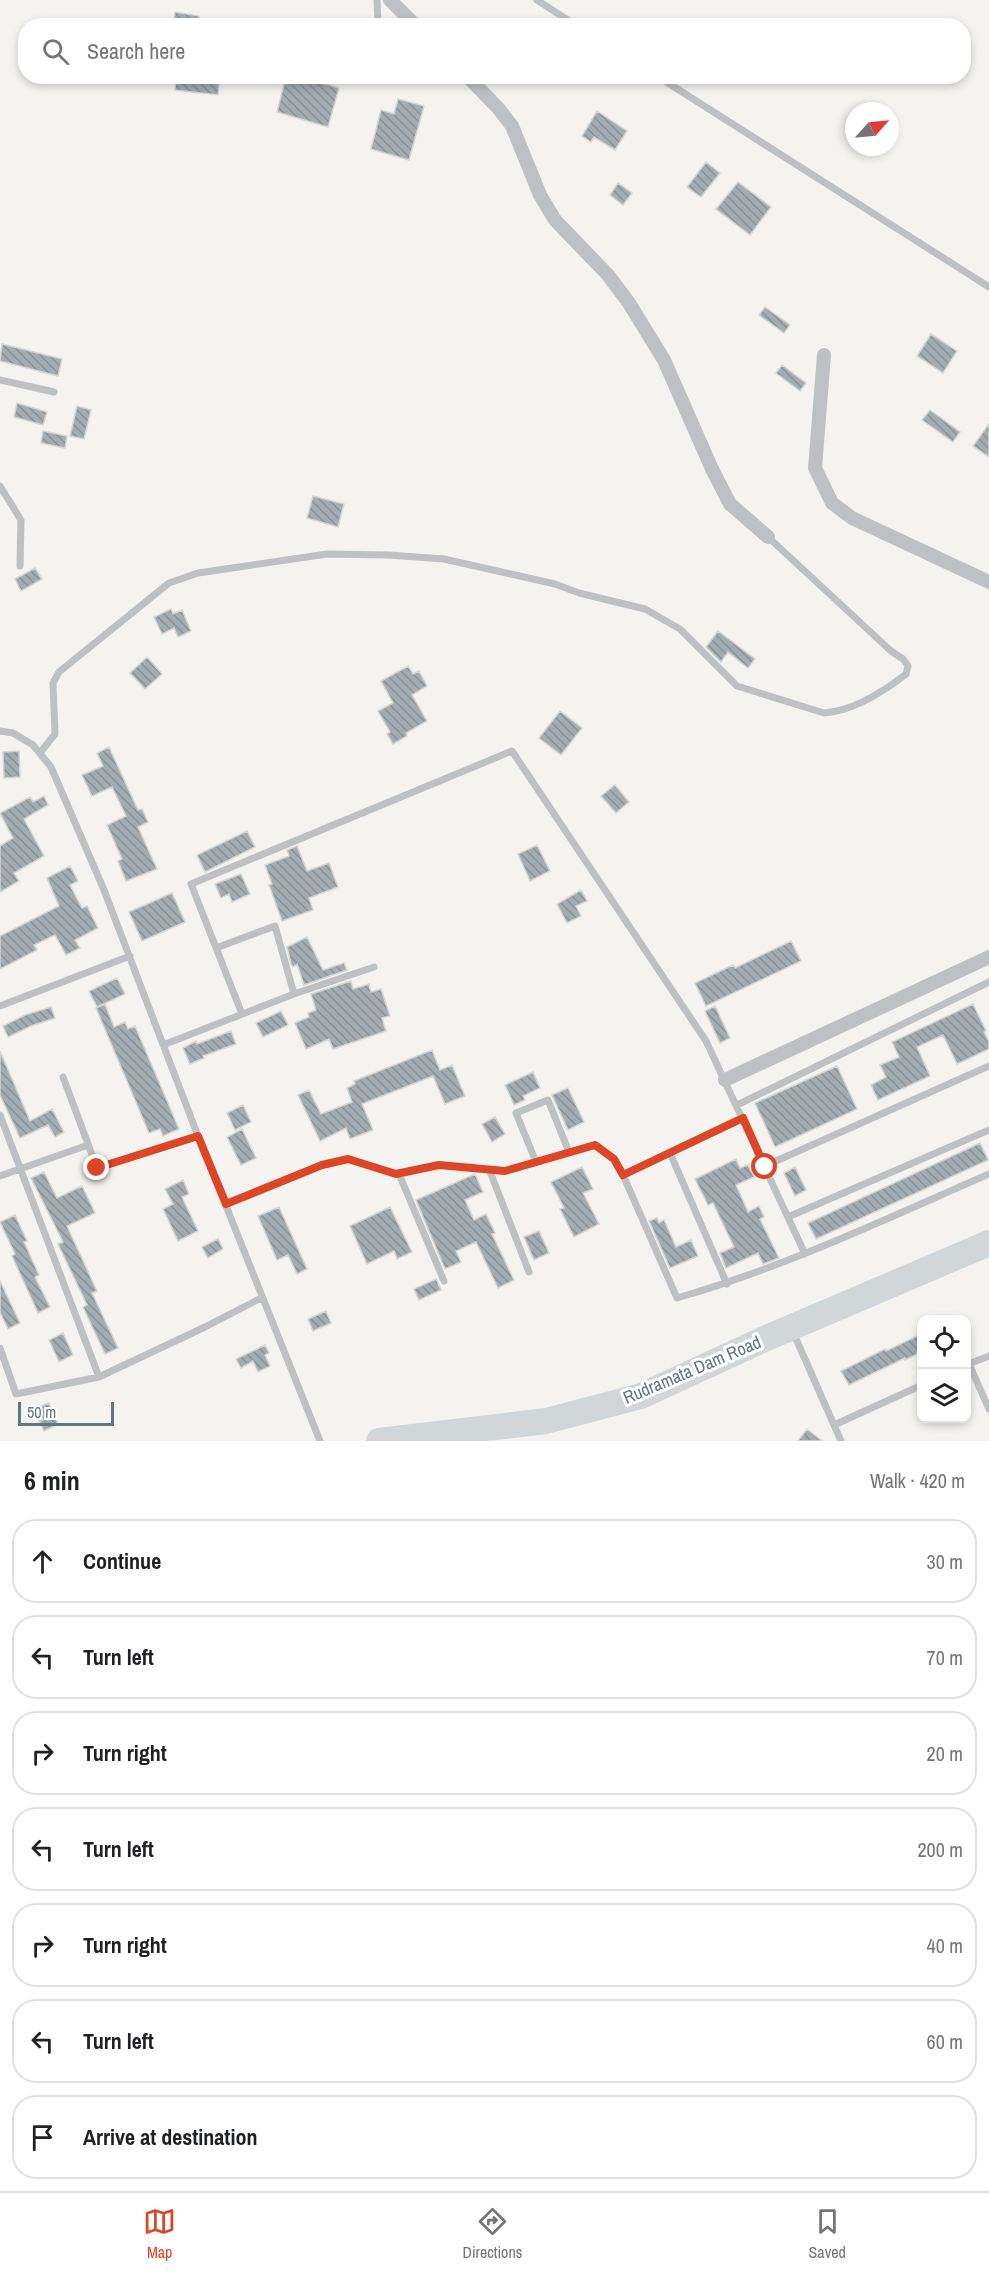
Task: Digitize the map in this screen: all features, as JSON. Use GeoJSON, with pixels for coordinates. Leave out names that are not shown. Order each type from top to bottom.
{"type":"FeatureCollection","features":[{"type":"Feature","properties":{"kind":"highway","name":"Rudramata Dam Road"},"geometry":{"type":"LineString","coordinates":[[379,1441],[546,1421],[641,1396],[791,1327],[989,1243]]}},
{"type":"Feature","properties":{"kind":"street"},"geometry":{"type":"LineString","coordinates":[[390,0],[408,18]]}},
{"type":"Feature","properties":{"kind":"street"},"geometry":{"type":"LineString","coordinates":[[475,84],[512,126],[540,195],[555,220],[608,275],[629,303],[664,360],[730,504],[768,537]]}},
{"type":"Feature","properties":{"kind":"street"},"geometry":{"type":"LineString","coordinates":[[824,355],[815,468],[832,503],[852,518],[989,582]]}},
{"type":"Feature","properties":{"kind":"street"},"geometry":{"type":"LineString","coordinates":[[725,1080],[989,957]]}},
{"type":"Feature","properties":{"kind":"lane"},"geometry":{"type":"LineString","coordinates":[[377,0],[378,18]]}},
{"type":"Feature","properties":{"kind":"lane"},"geometry":{"type":"LineString","coordinates":[[537,0],[565,18]]}},
{"type":"Feature","properties":{"kind":"lane"},"geometry":{"type":"LineString","coordinates":[[670,84],[989,287]]}},
{"type":"Feature","properties":{"kind":"lane"},"geometry":{"type":"LineString","coordinates":[[0,380],[54,392]]}},
{"type":"Feature","properties":{"kind":"lane"},"geometry":{"type":"LineString","coordinates":[[0,486],[21,520],[20,566]]}},
{"type":"Feature","properties":{"kind":"lane"},"geometry":{"type":"LineString","coordinates":[[40,753],[55,734],[53,683],[59,672],[169,583],[198,573],[327,554],[444,559],[555,584],[579,593],[645,609],[680,629],[737,686],[824,713],[839,712],[863,702],[906,674],[908,666],[903,658],[891,651],[768,537]]}},
{"type":"Feature","properties":{"kind":"lane"},"geometry":{"type":"LineString","coordinates":[[0,731],[13,733],[33,745],[51,767],[130,956],[261,1298],[320,1441]]}},
{"type":"Feature","properties":{"kind":"lane"},"geometry":{"type":"LineString","coordinates":[[242,1014],[191,885],[512,751],[706,1041],[805,1254]]}},
{"type":"Feature","properties":{"kind":"lane"},"geometry":{"type":"LineString","coordinates":[[216,948],[275,926],[294,994]]}},
{"type":"Feature","properties":{"kind":"lane"},"geometry":{"type":"LineString","coordinates":[[0,1006],[130,956]]}},
{"type":"Feature","properties":{"kind":"lane"},"geometry":{"type":"LineString","coordinates":[[163,1045],[294,994],[374,967]]}},
{"type":"Feature","properties":{"kind":"lane"},"geometry":{"type":"LineString","coordinates":[[737,1106],[989,982]]}},
{"type":"Feature","properties":{"kind":"lane"},"geometry":{"type":"LineString","coordinates":[[765,1167],[989,1066]]}},
{"type":"Feature","properties":{"kind":"lane"},"geometry":{"type":"LineString","coordinates":[[63,1077],[97,1168],[198,1136]]}},
{"type":"Feature","properties":{"kind":"lane"},"geometry":{"type":"LineString","coordinates":[[536,1162],[516,1113],[548,1100],[569,1152]]}},
{"type":"Feature","properties":{"kind":"lane"},"geometry":{"type":"LineString","coordinates":[[0,1115],[99,1377]]}},
{"type":"Feature","properties":{"kind":"lane"},"geometry":{"type":"LineString","coordinates":[[623,1175],[743,1118]]}},
{"type":"Feature","properties":{"kind":"lane"},"geometry":{"type":"LineString","coordinates":[[788,1217],[989,1130]]}},
{"type":"Feature","properties":{"kind":"lane"},"geometry":{"type":"LineString","coordinates":[[0,1176],[88,1145]]}},
{"type":"Feature","properties":{"kind":"lane"},"geometry":{"type":"LineString","coordinates":[[226,1204],[322,1165],[348,1159],[399,1173],[439,1165],[505,1171],[595,1145],[614,1159],[623,1175],[677,1298],[727,1284],[805,1254],[989,1174]]}},
{"type":"Feature","properties":{"kind":"lane"},"geometry":{"type":"LineString","coordinates":[[670,1153],[727,1284]]}},
{"type":"Feature","properties":{"kind":"lane"},"geometry":{"type":"LineString","coordinates":[[489,1170],[529,1272]]}},
{"type":"Feature","properties":{"kind":"lane"},"geometry":{"type":"LineString","coordinates":[[399,1173],[444,1281]]}},
{"type":"Feature","properties":{"kind":"lane"},"geometry":{"type":"LineString","coordinates":[[0,1351],[16,1394],[99,1377],[261,1298]]}},
{"type":"Feature","properties":{"kind":"lane"},"geometry":{"type":"LineString","coordinates":[[791,1327],[841,1441]]}},
{"type":"Feature","properties":{"kind":"lane"},"geometry":{"type":"LineString","coordinates":[[971,1363],[989,1356]]}},
{"type":"Feature","properties":{"kind":"lane"},"geometry":{"type":"LineString","coordinates":[[970,1369],[989,1409]]}},
{"type":"Feature","properties":{"kind":"lane"},"geometry":{"type":"LineString","coordinates":[[834,1425],[917,1387]]}},
{"type":"Feature","properties":{"kind":"building"},"geometry":{"type":"Polygon","coordinates":[[[175,12],[199,16],[199,18],[174,18],[175,12]]]}},
{"type":"Feature","properties":{"kind":"building"},"geometry":{"type":"Polygon","coordinates":[[[175,84],[219,84],[218,95],[175,90],[175,84]]]}},
{"type":"Feature","properties":{"kind":"building"},"geometry":{"type":"Polygon","coordinates":[[[284,84],[326,84],[339,88],[328,127],[277,112],[284,84]]]}},
{"type":"Feature","properties":{"kind":"building"},"geometry":{"type":"Polygon","coordinates":[[[398,99],[424,106],[409,160],[371,149],[381,110],[394,114],[398,99]]]}},
{"type":"Feature","properties":{"kind":"building"},"geometry":{"type":"Polygon","coordinates":[[[597,111],[627,131],[615,150],[594,137],[591,142],[582,136],[597,111]]]}},
{"type":"Feature","properties":{"kind":"building"},"geometry":{"type":"Polygon","coordinates":[[[706,162],[720,173],[701,197],[687,187],[706,162]]]}},
{"type":"Feature","properties":{"kind":"building"},"geometry":{"type":"Polygon","coordinates":[[[738,182],[771,207],[750,235],[716,209],[738,182]]]}},
{"type":"Feature","properties":{"kind":"building"},"geometry":{"type":"Polygon","coordinates":[[[618,183],[632,193],[623,205],[610,195],[618,183]]]}},
{"type":"Feature","properties":{"kind":"building"},"geometry":{"type":"Polygon","coordinates":[[[765,307],[790,325],[784,333],[759,315],[765,307]]]}},
{"type":"Feature","properties":{"kind":"building"},"geometry":{"type":"Polygon","coordinates":[[[931,334],[957,351],[943,373],[917,356],[931,334]]]}},
{"type":"Feature","properties":{"kind":"building"},"geometry":{"type":"Polygon","coordinates":[[[2,344],[62,359],[58,376],[0,361],[2,344]]]}},
{"type":"Feature","properties":{"kind":"building"},"geometry":{"type":"Polygon","coordinates":[[[782,365],[806,383],[800,391],[776,373],[782,365]]]}},
{"type":"Feature","properties":{"kind":"building"},"geometry":{"type":"Polygon","coordinates":[[[17,403],[47,412],[43,425],[14,417],[17,403]]]}},
{"type":"Feature","properties":{"kind":"building"},"geometry":{"type":"Polygon","coordinates":[[[77,406],[91,410],[84,439],[70,436],[77,406]]]}},
{"type":"Feature","properties":{"kind":"building"},"geometry":{"type":"Polygon","coordinates":[[[930,410],[960,432],[953,442],[922,420],[930,410]]]}},
{"type":"Feature","properties":{"kind":"building"},"geometry":{"type":"Polygon","coordinates":[[[989,424],[989,457],[973,446],[989,424]]]}},
{"type":"Feature","properties":{"kind":"building"},"geometry":{"type":"Polygon","coordinates":[[[43,431],[67,436],[65,448],[41,443],[43,431]]]}},
{"type":"Feature","properties":{"kind":"building"},"geometry":{"type":"Polygon","coordinates":[[[313,496],[344,504],[338,527],[307,518],[313,496]]]}},
{"type":"Feature","properties":{"kind":"building"},"geometry":{"type":"Polygon","coordinates":[[[35,568],[42,579],[21,591],[15,579],[35,568]]]}},
{"type":"Feature","properties":{"kind":"building"},"geometry":{"type":"Polygon","coordinates":[[[171,609],[173,614],[182,610],[191,631],[178,637],[174,628],[162,634],[154,617],[171,609]]]}},
{"type":"Feature","properties":{"kind":"building"},"geometry":{"type":"Polygon","coordinates":[[[718,631],[755,659],[748,668],[728,652],[721,662],[706,647],[718,631]]]}},
{"type":"Feature","properties":{"kind":"building"},"geometry":{"type":"Polygon","coordinates":[[[147,657],[162,674],[145,689],[130,673],[147,657]]]}},
{"type":"Feature","properties":{"kind":"building"},"geometry":{"type":"Polygon","coordinates":[[[408,666],[413,674],[419,671],[427,686],[412,695],[427,721],[406,733],[407,736],[393,744],[387,734],[390,732],[378,711],[393,703],[381,681],[408,666]]]}},
{"type":"Feature","properties":{"kind":"building"},"geometry":{"type":"Polygon","coordinates":[[[560,711],[582,728],[561,755],[539,738],[560,711]]]}},
{"type":"Feature","properties":{"kind":"building"},"geometry":{"type":"Polygon","coordinates":[[[109,747],[138,810],[142,809],[148,822],[138,827],[157,869],[126,881],[118,861],[122,859],[107,825],[126,816],[112,787],[92,796],[82,775],[103,766],[97,753],[109,747]]]}},
{"type":"Feature","properties":{"kind":"building"},"geometry":{"type":"Polygon","coordinates":[[[19,751],[20,777],[4,778],[3,752],[19,751]]]}},
{"type":"Feature","properties":{"kind":"building"},"geometry":{"type":"Polygon","coordinates":[[[615,785],[629,802],[616,813],[601,796],[615,785]]]}},
{"type":"Feature","properties":{"kind":"building"},"geometry":{"type":"Polygon","coordinates":[[[44,796],[48,805],[24,819],[44,856],[14,873],[19,881],[0,892],[0,846],[13,838],[0,813],[30,797],[33,802],[44,796]]]}},
{"type":"Feature","properties":{"kind":"building"},"geometry":{"type":"Polygon","coordinates":[[[247,831],[255,847],[205,872],[197,855],[247,831]]]}},
{"type":"Feature","properties":{"kind":"building"},"geometry":{"type":"Polygon","coordinates":[[[537,845],[550,871],[530,881],[518,854],[537,845]]]}},
{"type":"Feature","properties":{"kind":"building"},"geometry":{"type":"Polygon","coordinates":[[[297,846],[307,871],[329,863],[338,887],[309,898],[313,910],[282,921],[269,885],[272,884],[265,865],[289,856],[287,850],[297,846]]]}},
{"type":"Feature","properties":{"kind":"building"},"geometry":{"type":"Polygon","coordinates":[[[70,866],[78,881],[70,885],[82,908],[87,906],[98,928],[75,940],[80,948],[66,955],[55,935],[34,945],[37,950],[0,969],[0,936],[59,906],[47,878],[70,866]]]}},
{"type":"Feature","properties":{"kind":"building"},"geometry":{"type":"Polygon","coordinates":[[[241,874],[250,894],[232,902],[229,894],[221,898],[215,884],[241,874]]]}},
{"type":"Feature","properties":{"kind":"building"},"geometry":{"type":"Polygon","coordinates":[[[581,890],[587,901],[576,906],[581,916],[567,923],[557,904],[581,890]]]}},
{"type":"Feature","properties":{"kind":"building"},"geometry":{"type":"Polygon","coordinates":[[[172,893],[185,922],[142,941],[129,912],[172,893]]]}},
{"type":"Feature","properties":{"kind":"building"},"geometry":{"type":"Polygon","coordinates":[[[307,937],[323,970],[344,963],[347,970],[304,985],[297,964],[293,967],[291,964],[287,947],[307,937]]]}},
{"type":"Feature","properties":{"kind":"building"},"geometry":{"type":"Polygon","coordinates":[[[791,941],[801,961],[706,1006],[695,983],[733,965],[735,968],[791,941]]]}},
{"type":"Feature","properties":{"kind":"building"},"geometry":{"type":"Polygon","coordinates":[[[117,978],[125,994],[97,1007],[89,991],[117,978]]]}},
{"type":"Feature","properties":{"kind":"building"},"geometry":{"type":"Polygon","coordinates":[[[351,981],[353,989],[369,984],[371,992],[381,989],[390,1016],[382,1018],[386,1031],[333,1049],[329,1039],[306,1049],[295,1023],[309,1017],[308,1013],[316,1010],[311,994],[351,981]]]}},
{"type":"Feature","properties":{"kind":"building"},"geometry":{"type":"Polygon","coordinates":[[[105,1004],[114,1027],[125,1022],[128,1029],[135,1026],[179,1129],[163,1136],[160,1129],[149,1133],[96,1008],[105,1004]]]}},
{"type":"Feature","properties":{"kind":"building"},"geometry":{"type":"Polygon","coordinates":[[[973,1004],[986,1031],[984,1032],[989,1042],[989,1049],[957,1064],[943,1035],[917,1047],[930,1076],[878,1100],[871,1085],[886,1077],[880,1065],[899,1057],[892,1042],[973,1004]]]}},
{"type":"Feature","properties":{"kind":"building"},"geometry":{"type":"Polygon","coordinates":[[[715,1006],[730,1038],[720,1043],[705,1011],[715,1006]]]}},
{"type":"Feature","properties":{"kind":"building"},"geometry":{"type":"Polygon","coordinates":[[[51,1007],[55,1018],[8,1037],[3,1026],[25,1015],[51,1007]]]}},
{"type":"Feature","properties":{"kind":"building"},"geometry":{"type":"Polygon","coordinates":[[[281,1011],[288,1025],[263,1037],[256,1023],[281,1011]]]}},
{"type":"Feature","properties":{"kind":"building"},"geometry":{"type":"Polygon","coordinates":[[[231,1031],[236,1044],[203,1056],[204,1058],[190,1064],[183,1048],[196,1041],[197,1044],[231,1031]]]}},
{"type":"Feature","properties":{"kind":"building"},"geometry":{"type":"Polygon","coordinates":[[[432,1050],[440,1070],[452,1065],[465,1096],[445,1104],[433,1076],[362,1104],[373,1130],[350,1139],[346,1128],[320,1141],[298,1095],[309,1090],[321,1114],[352,1102],[347,1088],[355,1084],[354,1081],[432,1050]]]}},
{"type":"Feature","properties":{"kind":"building"},"geometry":{"type":"Polygon","coordinates":[[[0,1051],[30,1121],[52,1109],[64,1132],[55,1137],[48,1125],[20,1138],[0,1095],[0,1051]]]}},
{"type":"Feature","properties":{"kind":"building"},"geometry":{"type":"Polygon","coordinates":[[[837,1066],[857,1109],[775,1147],[755,1103],[837,1066]]]}},
{"type":"Feature","properties":{"kind":"building"},"geometry":{"type":"Polygon","coordinates":[[[533,1072],[540,1088],[523,1096],[525,1100],[514,1105],[505,1085],[533,1072]]]}},
{"type":"Feature","properties":{"kind":"building"},"geometry":{"type":"Polygon","coordinates":[[[568,1088],[584,1122],[568,1130],[552,1095],[568,1088]]]}},
{"type":"Feature","properties":{"kind":"building"},"geometry":{"type":"Polygon","coordinates":[[[243,1105],[251,1122],[235,1130],[227,1113],[243,1105]]]}},
{"type":"Feature","properties":{"kind":"building"},"geometry":{"type":"Polygon","coordinates":[[[495,1117],[505,1134],[492,1142],[482,1124],[495,1117]]]}},
{"type":"Feature","properties":{"kind":"building"},"geometry":{"type":"Polygon","coordinates":[[[242,1129],[256,1158],[241,1165],[227,1137],[242,1129]]]}},
{"type":"Feature","properties":{"kind":"building"},"geometry":{"type":"Polygon","coordinates":[[[980,1143],[988,1160],[816,1239],[808,1223],[980,1143]]]}},
{"type":"Feature","properties":{"kind":"building"},"geometry":{"type":"Polygon","coordinates":[[[736,1159],[740,1168],[748,1165],[754,1177],[736,1185],[748,1212],[759,1206],[764,1217],[760,1219],[779,1258],[763,1264],[758,1253],[726,1268],[720,1253],[734,1247],[713,1203],[708,1205],[695,1179],[736,1159]]]}},
{"type":"Feature","properties":{"kind":"building"},"geometry":{"type":"Polygon","coordinates":[[[582,1167],[593,1189],[583,1193],[599,1224],[574,1237],[560,1209],[564,1208],[551,1182],[582,1167]]]}},
{"type":"Feature","properties":{"kind":"building"},"geometry":{"type":"Polygon","coordinates":[[[795,1167],[806,1190],[795,1196],[784,1173],[795,1167]]]}},
{"type":"Feature","properties":{"kind":"building"},"geometry":{"type":"Polygon","coordinates":[[[44,1172],[57,1198],[82,1186],[95,1213],[67,1226],[97,1291],[92,1293],[118,1348],[105,1354],[83,1307],[87,1305],[58,1244],[63,1242],[31,1178],[44,1172]]]}},
{"type":"Feature","properties":{"kind":"building"},"geometry":{"type":"Polygon","coordinates":[[[475,1174],[483,1192],[465,1200],[474,1220],[486,1214],[495,1233],[492,1234],[514,1280],[498,1288],[476,1242],[456,1251],[461,1262],[445,1269],[416,1200],[475,1174]]]}},
{"type":"Feature","properties":{"kind":"building"},"geometry":{"type":"Polygon","coordinates":[[[183,1180],[189,1194],[182,1197],[198,1231],[178,1241],[163,1209],[173,1204],[165,1189],[183,1180]]]}},
{"type":"Feature","properties":{"kind":"building"},"geometry":{"type":"Polygon","coordinates":[[[279,1207],[307,1269],[297,1274],[288,1255],[277,1260],[258,1216],[279,1207]]]}},
{"type":"Feature","properties":{"kind":"building"},"geometry":{"type":"Polygon","coordinates":[[[390,1207],[412,1252],[397,1259],[394,1251],[367,1264],[350,1226],[390,1207]]]}},
{"type":"Feature","properties":{"kind":"building"},"geometry":{"type":"Polygon","coordinates":[[[15,1215],[39,1275],[35,1277],[50,1307],[38,1313],[12,1256],[15,1254],[0,1222],[15,1215]]]}},
{"type":"Feature","properties":{"kind":"building"},"geometry":{"type":"Polygon","coordinates":[[[657,1218],[659,1223],[664,1220],[676,1247],[691,1240],[698,1256],[670,1268],[649,1221],[657,1218]]]}},
{"type":"Feature","properties":{"kind":"building"},"geometry":{"type":"Polygon","coordinates":[[[539,1231],[549,1253],[534,1260],[524,1237],[539,1231]]]}},
{"type":"Feature","properties":{"kind":"building"},"geometry":{"type":"Polygon","coordinates":[[[218,1239],[223,1249],[208,1258],[202,1247],[218,1239]]]}},
{"type":"Feature","properties":{"kind":"building"},"geometry":{"type":"Polygon","coordinates":[[[436,1279],[441,1290],[419,1300],[414,1289],[436,1279]]]}},
{"type":"Feature","properties":{"kind":"building"},"geometry":{"type":"Polygon","coordinates":[[[0,1281],[20,1323],[8,1329],[0,1312],[0,1281]]]}},
{"type":"Feature","properties":{"kind":"building"},"geometry":{"type":"Polygon","coordinates":[[[326,1311],[331,1323],[313,1331],[308,1319],[326,1311]]]}},
{"type":"Feature","properties":{"kind":"building"},"geometry":{"type":"Polygon","coordinates":[[[63,1333],[73,1355],[59,1362],[49,1340],[63,1333]]]}},
{"type":"Feature","properties":{"kind":"building"},"geometry":{"type":"Polygon","coordinates":[[[917,1336],[917,1354],[849,1385],[841,1371],[885,1349],[886,1351],[917,1336]]]}},
{"type":"Feature","properties":{"kind":"building"},"geometry":{"type":"Polygon","coordinates":[[[265,1345],[269,1353],[265,1355],[270,1366],[258,1372],[253,1361],[241,1368],[236,1359],[265,1345]]]}},
{"type":"Feature","properties":{"kind":"building"},"geometry":{"type":"Polygon","coordinates":[[[49,1403],[58,1424],[44,1431],[39,1421],[43,1420],[37,1408],[49,1403]]]}},
{"type":"Feature","properties":{"kind":"building"},"geometry":{"type":"Polygon","coordinates":[[[807,1429],[822,1441],[798,1441],[807,1429]]]}},
{"type":"Feature","properties":{"kind":"route"},"geometry":{"type":"LineString","coordinates":[[97,1168],[198,1136],[226,1204],[322,1165],[348,1159],[396,1174],[439,1165],[505,1171],[595,1145],[614,1159],[623,1175],[743,1118],[765,1167]]}}]}
